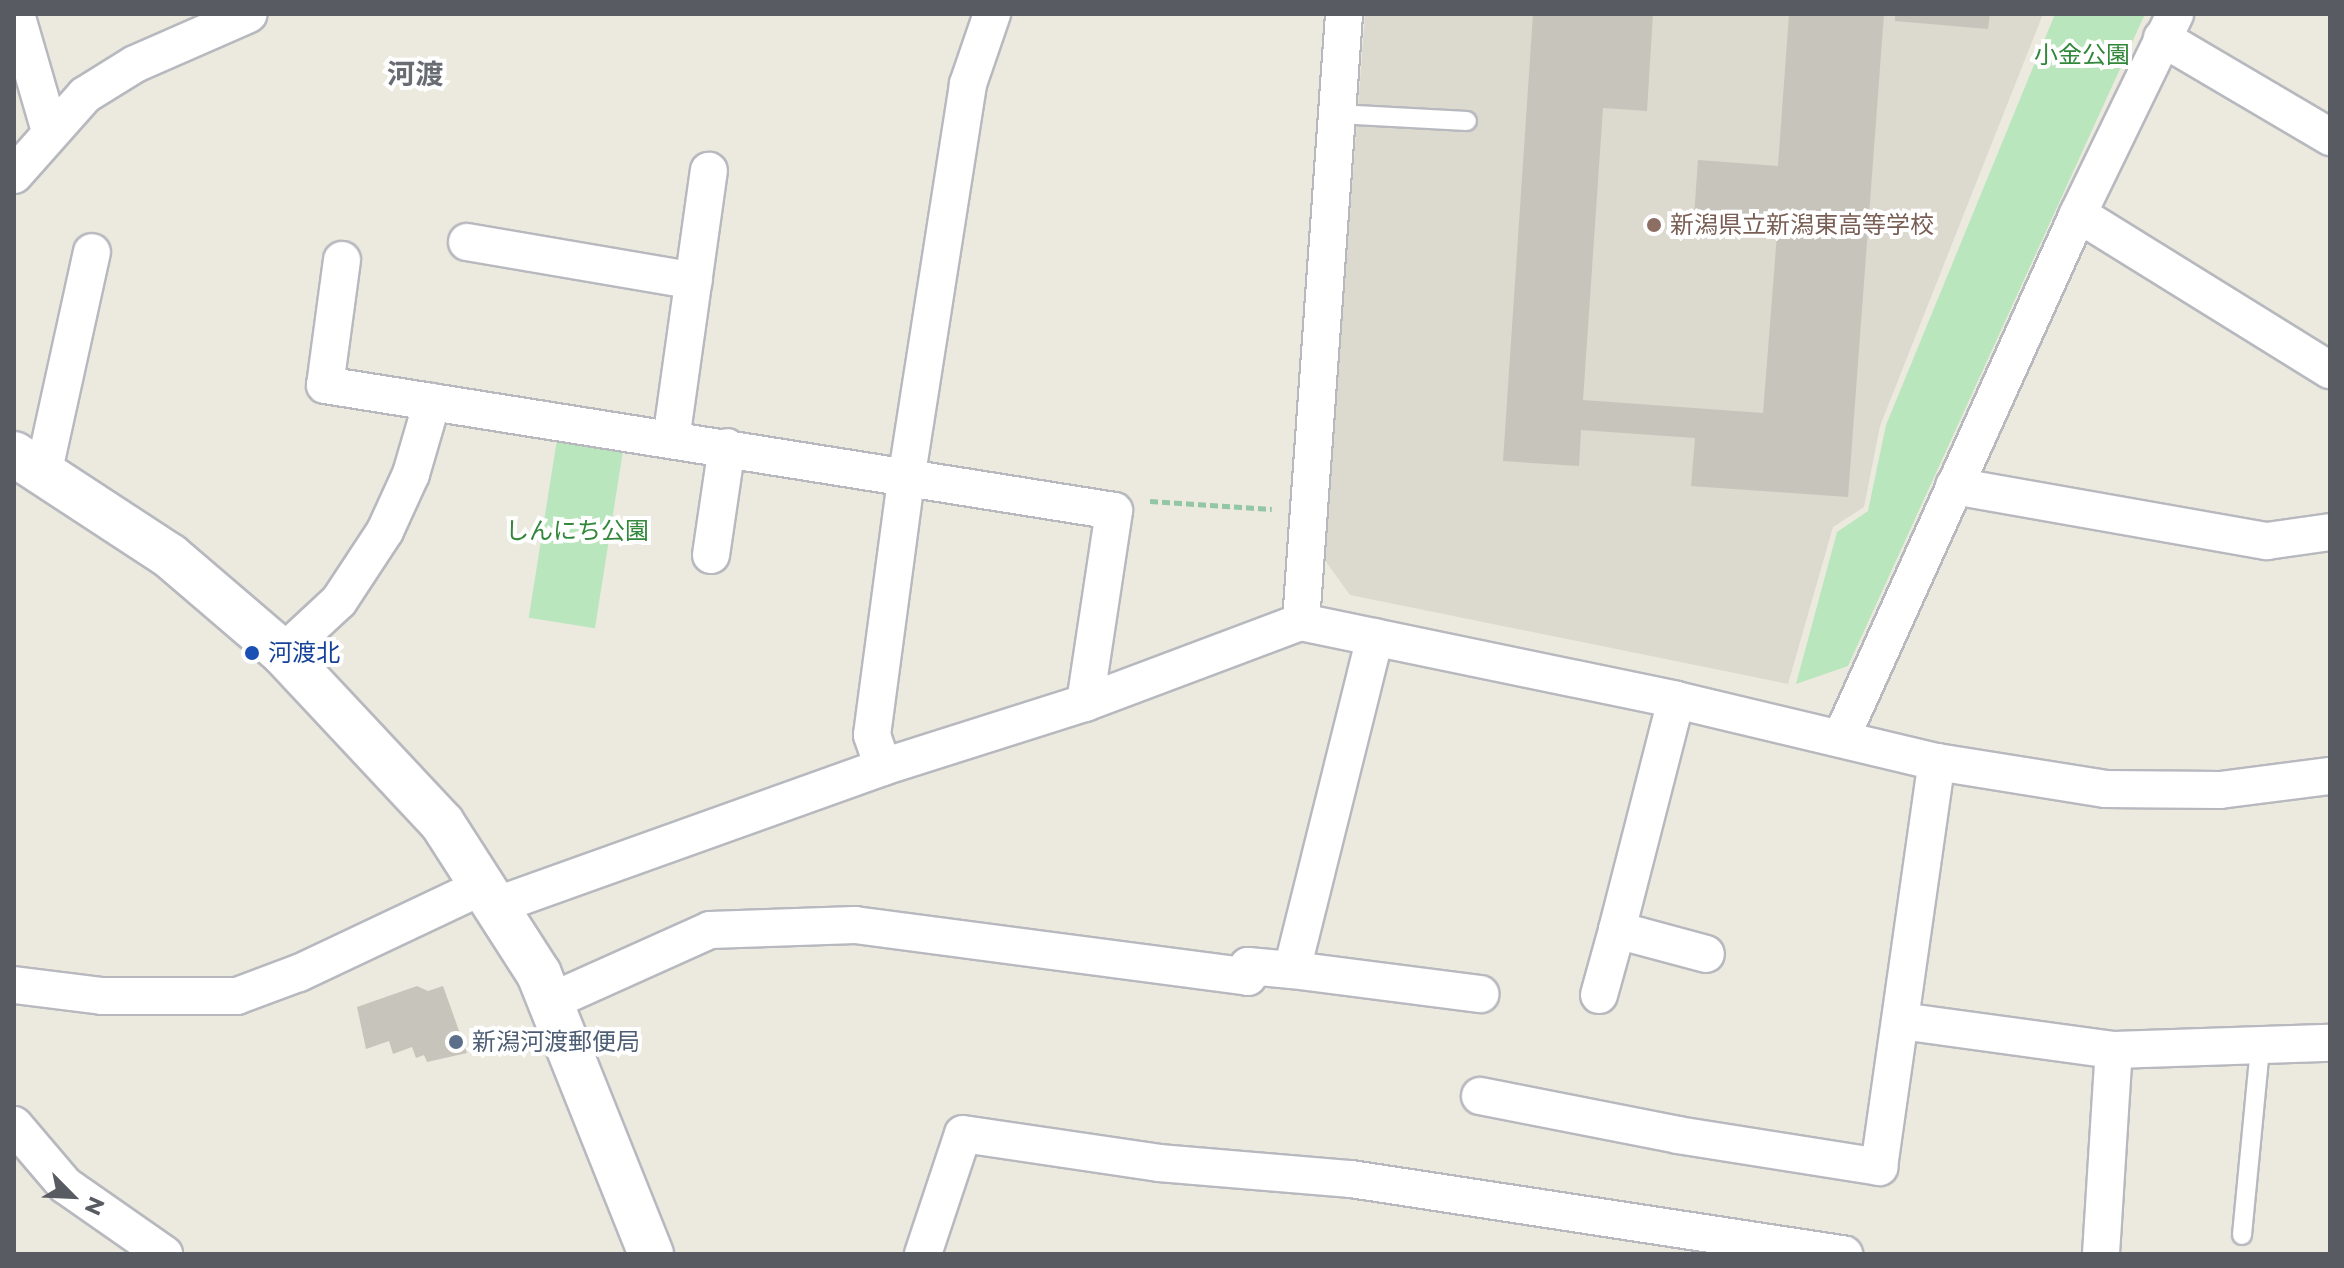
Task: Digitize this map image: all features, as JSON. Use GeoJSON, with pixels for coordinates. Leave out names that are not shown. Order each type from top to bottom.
{"type":"FeatureCollection","features":[{"type":"Feature","properties":{"kind":"street"},"geometry":{"type":"LineString","coordinates":[[16,14],[50,131]]}},
{"type":"Feature","properties":{"kind":"street"},"geometry":{"type":"LineString","coordinates":[[14,175],[85,95],[135,64],[249,14]]}},
{"type":"Feature","properties":{"kind":"street"},"geometry":{"type":"LineString","coordinates":[[883,767],[872,735],[907,474],[968,84],[992,14]]}},
{"type":"Feature","properties":{"kind":"street"},"geometry":{"type":"LineString","coordinates":[[1301,622],[1344,14]]}},
{"type":"Feature","properties":{"kind":"street"},"geometry":{"type":"LineString","coordinates":[[1841,738],[2078,214],[2169,26],[2330,137]]}},
{"type":"Feature","properties":{"kind":"street"},"geometry":{"type":"LineString","coordinates":[[671,440],[709,171]]}},
{"type":"Feature","properties":{"kind":"street"},"geometry":{"type":"LineString","coordinates":[[2078,214],[2330,370]]}},
{"type":"Feature","properties":{"kind":"street"},"geometry":{"type":"LineString","coordinates":[[467,242],[694,281]]}},
{"type":"Feature","properties":{"kind":"street"},"geometry":{"type":"LineString","coordinates":[[92,252],[29,462],[170,556],[283,653],[442,823],[552,1001],[651,1254]]}},
{"type":"Feature","properties":{"kind":"street"},"geometry":{"type":"LineString","coordinates":[[342,260],[325,385],[907,474],[1114,511],[1085,703]]}},
{"type":"Feature","properties":{"kind":"street"},"geometry":{"type":"LineString","coordinates":[[283,653],[339,601],[385,531],[411,474],[432,402]]}},
{"type":"Feature","properties":{"kind":"street"},"geometry":{"type":"LineString","coordinates":[[711,555],[727,447]]}},
{"type":"Feature","properties":{"kind":"street"},"geometry":{"type":"LineString","coordinates":[[1954,486],[2267,541],[2330,532]]}},
{"type":"Feature","properties":{"kind":"street"},"geometry":{"type":"LineString","coordinates":[[14,985],[102,996],[237,996],[488,896],[1085,703],[1301,622],[1676,700],[1937,762],[2105,789],[2220,790],[2330,776]]}},
{"type":"Feature","properties":{"kind":"street"},"geometry":{"type":"LineString","coordinates":[[1292,970],[1375,637]]}},
{"type":"Feature","properties":{"kind":"street"},"geometry":{"type":"LineString","coordinates":[[1599,995],[1676,700]]}},
{"type":"Feature","properties":{"kind":"street"},"geometry":{"type":"LineString","coordinates":[[1480,1096],[1678,1135],[1879,1167],[1937,762]]}},
{"type":"Feature","properties":{"kind":"street"},"geometry":{"type":"LineString","coordinates":[[552,1001],[710,930],[855,925],[1248,977],[1248,966],[1480,994]]}},
{"type":"Feature","properties":{"kind":"street"},"geometry":{"type":"LineString","coordinates":[[1617,930],[1706,954]]}},
{"type":"Feature","properties":{"kind":"street"},"geometry":{"type":"LineString","coordinates":[[1901,1021],[2114,1050],[2260,1049],[2330,1043]]}},
{"type":"Feature","properties":{"kind":"street"},"geometry":{"type":"LineString","coordinates":[[2101,1254],[2114,1050]]}},
{"type":"Feature","properties":{"kind":"street"},"geometry":{"type":"LineString","coordinates":[[14,1125],[65,1185],[164,1254]]}},
{"type":"Feature","properties":{"kind":"street"},"geometry":{"type":"LineString","coordinates":[[923,1254],[963,1134],[1159,1163],[1351,1179],[1844,1254]]}},
{"type":"Feature","properties":{"kind":"lane"},"geometry":{"type":"LineString","coordinates":[[1337,114],[1467,121]]}},
{"type":"Feature","properties":{"kind":"lane"},"geometry":{"type":"LineString","coordinates":[[2242,1235],[2260,1049]]}},
{"type":"Feature","properties":{"kind":"path"},"geometry":{"type":"LineString","coordinates":[[1114,511],[1126,500],[1309,511]]}},
{"type":"Feature","properties":{"kind":"shaded area","name":"新潟県立新潟東高等学校"},"geometry":{"type":"Polygon","coordinates":[[[1365,14],[2043,14],[1880,426],[1864,507],[1833,527],[1788,684],[1350,595],[1324,559],[1365,14]]]}},
{"type":"Feature","properties":{"kind":"green space","name":"小金公園"},"geometry":{"type":"Polygon","coordinates":[[[2055,14],[2145,14],[1848,666],[1796,684],[1837,532],[1868,511],[1886,425],[2055,14]]]}},
{"type":"Feature","properties":{"kind":"green space","name":"しんにち公園"},"geometry":{"type":"Polygon","coordinates":[[[558,433],[624,443],[595,628],[529,618],[558,433]]]}},
{"type":"Feature","properties":{"kind":"building"},"geometry":{"type":"Polygon","coordinates":[[[1533,14],[1653,14],[1647,111],[1603,108],[1583,400],[1763,413],[1778,222],[1694,216],[1698,160],[1778,166],[1789,14],[1884,14],[1848,497],[1691,486],[1695,438],[1581,430],[1579,466],[1503,461],[1533,14]]]}},
{"type":"Feature","properties":{"kind":"building"},"geometry":{"type":"Polygon","coordinates":[[[1895,14],[1990,14],[1988,29],[1895,21],[1895,14]]]}},
{"type":"Feature","properties":{"kind":"building"},"geometry":{"type":"Polygon","coordinates":[[[417,986],[428,991],[443,986],[467,1053],[427,1062],[424,1055],[416,1058],[412,1047],[393,1054],[389,1041],[366,1049],[357,1007],[417,986]]]}},
{"type":"Feature","properties":{"kind":"place","name":"新潟県立新潟東高等学校"},"geometry":{"type":"Point","coordinates":[1654,225]}},
{"type":"Feature","properties":{"kind":"place","name":"河渡北"},"geometry":{"type":"Point","coordinates":[252,653]}},
{"type":"Feature","properties":{"kind":"place","name":"新潟河渡郵便局"},"geometry":{"type":"Point","coordinates":[456,1042]}},
{"type":"Feature","properties":{"kind":"district","name":"河渡"},"geometry":{"type":"Point","coordinates":[415,74]}}]}
